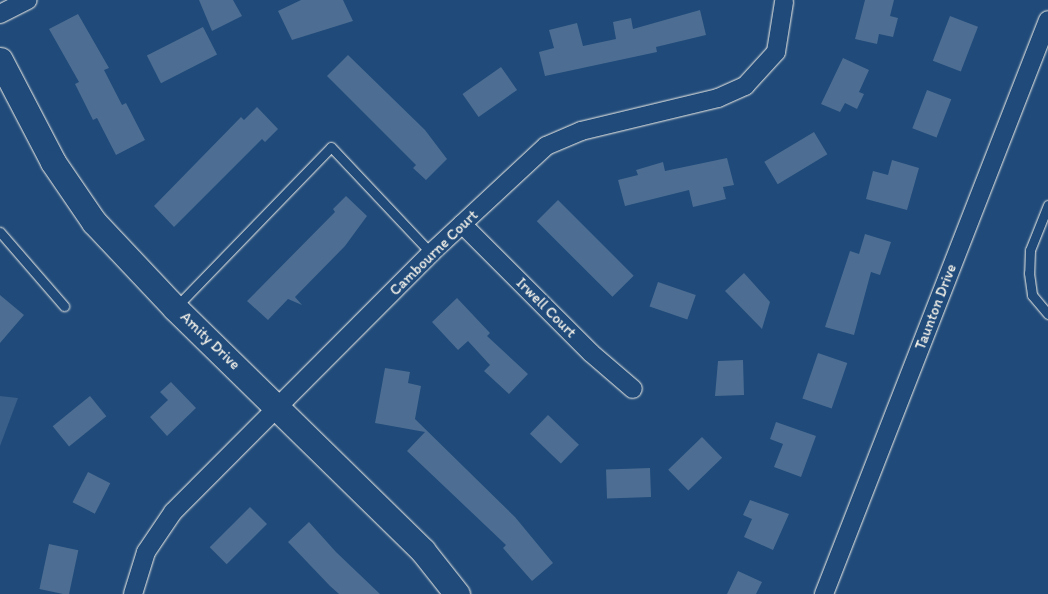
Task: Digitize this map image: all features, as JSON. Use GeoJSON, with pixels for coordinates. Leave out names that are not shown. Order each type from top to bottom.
{"type":"FeatureCollection","features":[{"type":"Feature","properties":{"kind":"street"},"geometry":{"type":"LineString","coordinates":[[0,14],[28,0]]}},
{"type":"Feature","properties":{"kind":"street","name":"Cambourne Court"},"geometry":{"type":"LineString","coordinates":[[133,594],[146,552],[173,512],[432,253],[546,146],[581,131],[718,98],[745,86],[776,52],[784,2]]}},
{"type":"Feature","properties":{"kind":"street","name":"Taunton Drive"},"geometry":{"type":"LineString","coordinates":[[824,594],[1048,20]]}},
{"type":"Feature","properties":{"kind":"street","name":"Amity Drive"},"geometry":{"type":"LineString","coordinates":[[0,60],[53,162],[94,222],[175,308],[279,407],[423,551],[457,594]]}},
{"type":"Feature","properties":{"kind":"street","name":"Irwell Court"},"geometry":{"type":"LineString","coordinates":[[462,224],[591,353],[633,389]]}},
{"type":"Feature","properties":{"kind":"lane"},"geometry":{"type":"LineString","coordinates":[[175,308],[331,147],[432,253]]}},
{"type":"Feature","properties":{"kind":"lane"},"geometry":{"type":"LineString","coordinates":[[1048,205],[1030,250],[1028,273],[1032,295],[1048,314]]}},
{"type":"Feature","properties":{"kind":"lane"},"geometry":{"type":"LineString","coordinates":[[0,232],[64,306]]}},
{"type":"Feature","properties":{"kind":"shaded area"},"geometry":{"type":"Polygon","coordinates":[[[0,396],[18,398],[0,446],[0,396]]]}},
{"type":"Feature","properties":{"kind":"building"},"geometry":{"type":"Polygon","coordinates":[[[199,0],[233,0],[242,16],[212,31],[199,0]]]}},
{"type":"Feature","properties":{"kind":"building"},"geometry":{"type":"Polygon","coordinates":[[[301,0],[343,0],[353,21],[292,40],[278,11],[301,0]]]}},
{"type":"Feature","properties":{"kind":"building"},"geometry":{"type":"Polygon","coordinates":[[[865,0],[894,0],[890,16],[898,18],[893,37],[879,34],[877,44],[855,39],[865,0]]]}},
{"type":"Feature","properties":{"kind":"building"},"geometry":{"type":"Polygon","coordinates":[[[700,10],[706,35],[656,47],[657,52],[545,76],[539,52],[554,48],[549,30],[577,23],[583,46],[616,39],[613,22],[631,18],[633,29],[700,10]]]}},
{"type":"Feature","properties":{"kind":"building"},"geometry":{"type":"Polygon","coordinates":[[[78,14],[109,68],[104,70],[122,105],[126,103],[145,140],[116,155],[97,118],[93,120],[75,84],[79,82],[49,29],[78,14]]]}},
{"type":"Feature","properties":{"kind":"building"},"geometry":{"type":"Polygon","coordinates":[[[950,16],[978,27],[961,72],[933,61],[950,16]]]}},
{"type":"Feature","properties":{"kind":"building"},"geometry":{"type":"Polygon","coordinates":[[[203,27],[217,55],[161,83],[147,56],[203,27]]]}},
{"type":"Feature","properties":{"kind":"building"},"geometry":{"type":"Polygon","coordinates":[[[348,55],[425,130],[447,159],[426,180],[413,168],[416,165],[327,76],[348,55]]]}},
{"type":"Feature","properties":{"kind":"building"},"geometry":{"type":"Polygon","coordinates":[[[843,58],[869,70],[859,92],[864,94],[857,109],[845,103],[840,112],[821,104],[843,58]]]}},
{"type":"Feature","properties":{"kind":"building"},"geometry":{"type":"Polygon","coordinates":[[[501,67],[517,90],[479,117],[462,94],[501,67]]]}},
{"type":"Feature","properties":{"kind":"building"},"geometry":{"type":"Polygon","coordinates":[[[927,90],[951,99],[937,138],[912,128],[927,90]]]}},
{"type":"Feature","properties":{"kind":"building"},"geometry":{"type":"Polygon","coordinates":[[[257,107],[278,129],[265,142],[262,139],[174,227],[154,206],[241,117],[244,120],[257,107]]]}},
{"type":"Feature","properties":{"kind":"building"},"geometry":{"type":"Polygon","coordinates":[[[814,132],[827,154],[778,184],[764,162],[814,132]]]}},
{"type":"Feature","properties":{"kind":"building"},"geometry":{"type":"Polygon","coordinates":[[[727,158],[734,185],[723,187],[726,199],[693,207],[689,190],[625,206],[618,180],[638,175],[636,170],[663,162],[665,171],[727,158]]]}},
{"type":"Feature","properties":{"kind":"building"},"geometry":{"type":"Polygon","coordinates":[[[892,160],[919,168],[907,210],[866,199],[873,171],[888,175],[892,160]]]}},
{"type":"Feature","properties":{"kind":"building"},"geometry":{"type":"Polygon","coordinates":[[[346,196],[367,216],[345,246],[295,297],[302,305],[288,299],[268,320],[247,301],[335,212],[333,209],[346,196]]]}},
{"type":"Feature","properties":{"kind":"building"},"geometry":{"type":"Polygon","coordinates":[[[558,200],[634,276],[612,297],[537,221],[558,200]]]}},
{"type":"Feature","properties":{"kind":"building"},"geometry":{"type":"Polygon","coordinates":[[[865,234],[891,242],[880,275],[871,272],[854,335],[825,327],[850,251],[859,254],[865,234]]]}},
{"type":"Feature","properties":{"kind":"building"},"geometry":{"type":"Polygon","coordinates":[[[744,273],[770,302],[762,329],[725,291],[744,273]]]}},
{"type":"Feature","properties":{"kind":"building"},"geometry":{"type":"Polygon","coordinates":[[[658,282],[696,295],[687,320],[650,307],[658,282]]]}},
{"type":"Feature","properties":{"kind":"building"},"geometry":{"type":"Polygon","coordinates":[[[0,295],[24,315],[0,343],[0,295]]]}},
{"type":"Feature","properties":{"kind":"building"},"geometry":{"type":"Polygon","coordinates":[[[457,298],[490,333],[487,336],[528,374],[509,394],[484,371],[490,365],[468,341],[458,350],[432,322],[457,298]]]}},
{"type":"Feature","properties":{"kind":"building"},"geometry":{"type":"Polygon","coordinates":[[[818,353],[847,363],[832,408],[802,398],[818,353]]]}},
{"type":"Feature","properties":{"kind":"building"},"geometry":{"type":"Polygon","coordinates":[[[743,360],[744,395],[715,396],[718,361],[743,360]]]}},
{"type":"Feature","properties":{"kind":"building"},"geometry":{"type":"Polygon","coordinates":[[[385,368],[410,372],[408,383],[421,386],[415,419],[515,517],[553,563],[532,581],[503,548],[506,545],[407,451],[425,432],[375,423],[385,368]]]}},
{"type":"Feature","properties":{"kind":"building"},"geometry":{"type":"Polygon","coordinates":[[[171,382],[196,408],[167,436],[150,417],[168,400],[160,392],[171,382]]]}},
{"type":"Feature","properties":{"kind":"building"},"geometry":{"type":"Polygon","coordinates":[[[90,396],[106,416],[69,446],[53,426],[90,396]]]}},
{"type":"Feature","properties":{"kind":"building"},"geometry":{"type":"Polygon","coordinates":[[[548,415],[579,445],[561,464],[530,434],[548,415]]]}},
{"type":"Feature","properties":{"kind":"building"},"geometry":{"type":"Polygon","coordinates":[[[776,422],[816,436],[801,477],[774,467],[783,444],[770,439],[776,422]]]}},
{"type":"Feature","properties":{"kind":"building"},"geometry":{"type":"Polygon","coordinates":[[[702,437],[722,458],[688,491],[668,470],[702,437]]]}},
{"type":"Feature","properties":{"kind":"building"},"geometry":{"type":"Polygon","coordinates":[[[650,468],[651,497],[607,499],[606,470],[650,468]]]}},
{"type":"Feature","properties":{"kind":"building"},"geometry":{"type":"Polygon","coordinates":[[[88,472],[110,483],[95,514],[73,502],[88,472]]]}},
{"type":"Feature","properties":{"kind":"building"},"geometry":{"type":"Polygon","coordinates":[[[750,500],[789,514],[773,550],[744,537],[752,519],[743,515],[750,500]]]}},
{"type":"Feature","properties":{"kind":"building"},"geometry":{"type":"Polygon","coordinates":[[[250,507],[267,524],[227,564],[210,547],[250,507]]]}},
{"type":"Feature","properties":{"kind":"building"},"geometry":{"type":"Polygon","coordinates":[[[309,522],[336,552],[380,594],[339,594],[330,586],[288,542],[309,522]]]}},
{"type":"Feature","properties":{"kind":"building"},"geometry":{"type":"Polygon","coordinates":[[[49,544],[78,550],[69,594],[39,589],[49,544]]]}},
{"type":"Feature","properties":{"kind":"building"},"geometry":{"type":"Polygon","coordinates":[[[738,571],[762,582],[756,594],[727,594],[738,571]]]}}]}
